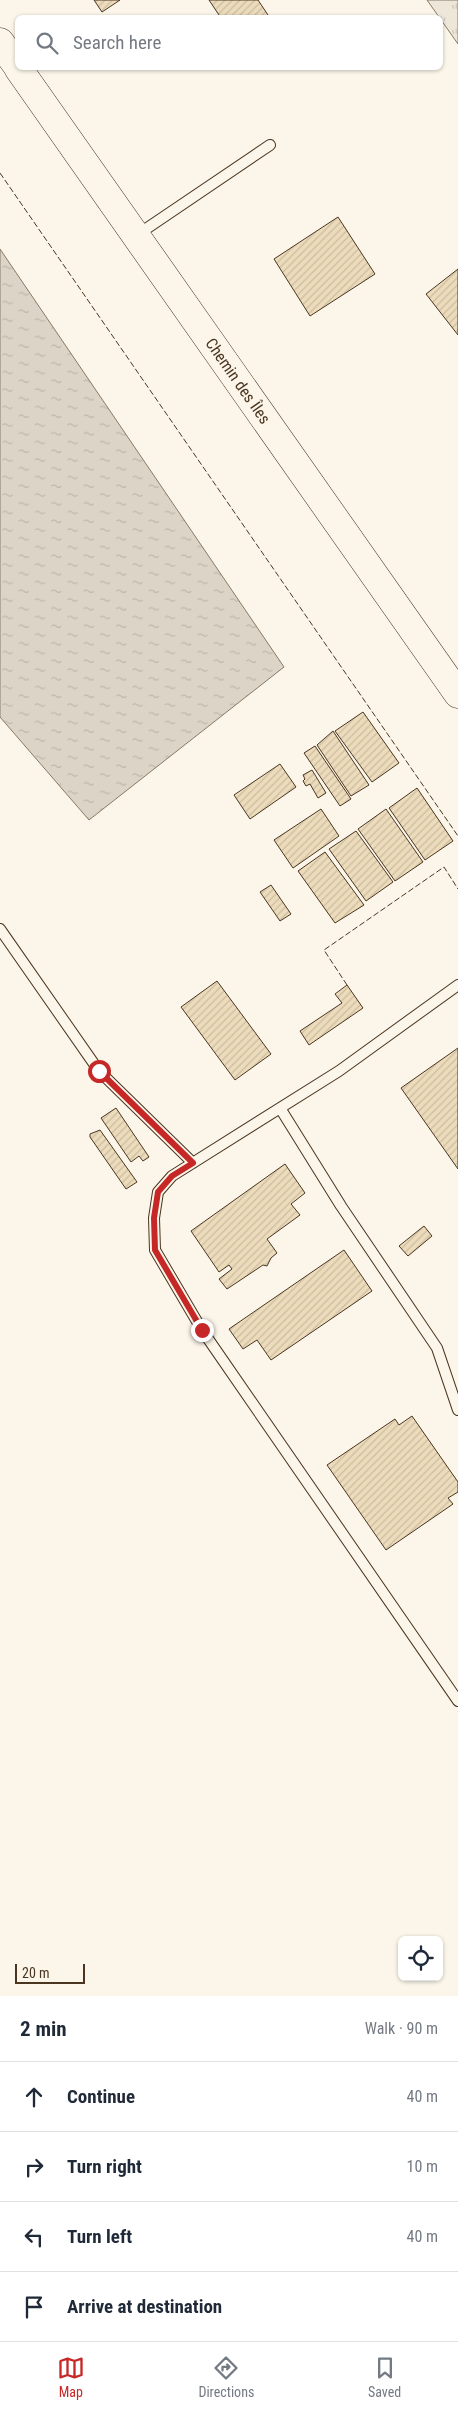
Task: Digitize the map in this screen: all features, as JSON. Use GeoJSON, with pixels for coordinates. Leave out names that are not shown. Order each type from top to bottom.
{"type":"FeatureCollection","features":[{"type":"Feature","properties":{"kind":"main road","name":"Chemin des Îles"},"geometry":{"type":"LineString","coordinates":[[0,42],[15,63]]}},
{"type":"Feature","properties":{"kind":"main road","name":"Chemin des Îles"},"geometry":{"type":"LineString","coordinates":[[20,70],[458,694]]}},
{"type":"Feature","properties":{"kind":"lane"},"geometry":{"type":"LineString","coordinates":[[136,236],[270,146]]}},
{"type":"Feature","properties":{"kind":"lane"},"geometry":{"type":"LineString","coordinates":[[0,929],[99,1071],[193,1163]]}},
{"type":"Feature","properties":{"kind":"lane"},"geometry":{"type":"LineString","coordinates":[[458,985],[339,1071],[172,1176],[158,1192],[154,1218],[155,1250],[202,1330],[458,1701]]}},
{"type":"Feature","properties":{"kind":"lane"},"geometry":{"type":"LineString","coordinates":[[280,1108],[341,1206],[437,1348],[458,1410]]}},
{"type":"Feature","properties":{"kind":"green space"},"geometry":{"type":"Polygon","coordinates":[[[427,0],[458,0],[458,44],[443,23],[443,15],[438,15],[427,0]]]}},
{"type":"Feature","properties":{"kind":"water"},"geometry":{"type":"Polygon","coordinates":[[[0,249],[284,667],[89,820],[0,717],[0,249]]]}},
{"type":"Feature","properties":{"kind":"building"},"geometry":{"type":"Polygon","coordinates":[[[94,0],[120,0],[102,12],[94,0]]]}},
{"type":"Feature","properties":{"kind":"building"},"geometry":{"type":"Polygon","coordinates":[[[209,0],[258,0],[268,15],[219,15],[209,0]]]}},
{"type":"Feature","properties":{"kind":"building"},"geometry":{"type":"Polygon","coordinates":[[[338,217],[375,274],[310,316],[274,259],[338,217]]]}},
{"type":"Feature","properties":{"kind":"building"},"geometry":{"type":"Polygon","coordinates":[[[458,269],[458,335],[426,294],[458,269]]]}},
{"type":"Feature","properties":{"kind":"building"},"geometry":{"type":"Polygon","coordinates":[[[363,712],[399,763],[372,782],[335,731],[363,712]]]}},
{"type":"Feature","properties":{"kind":"building"},"geometry":{"type":"Polygon","coordinates":[[[333,731],[369,785],[351,796],[317,745],[333,731]]]}},
{"type":"Feature","properties":{"kind":"building"},"geometry":{"type":"Polygon","coordinates":[[[315,746],[351,799],[340,806],[304,753],[315,746]]]}},
{"type":"Feature","properties":{"kind":"building"},"geometry":{"type":"Polygon","coordinates":[[[280,764],[296,787],[250,819],[234,795],[280,764]]]}},
{"type":"Feature","properties":{"kind":"building"},"geometry":{"type":"Polygon","coordinates":[[[312,770],[326,793],[318,798],[310,784],[306,786],[303,781],[305,779],[303,775],[312,770]]]}},
{"type":"Feature","properties":{"kind":"building"},"geometry":{"type":"Polygon","coordinates":[[[417,788],[453,841],[425,860],[389,808],[417,788]]]}},
{"type":"Feature","properties":{"kind":"building"},"geometry":{"type":"Polygon","coordinates":[[[321,809],[339,836],[293,868],[274,840],[321,809]]]}},
{"type":"Feature","properties":{"kind":"building"},"geometry":{"type":"Polygon","coordinates":[[[386,809],[423,862],[395,881],[358,829],[386,809]]]}},
{"type":"Feature","properties":{"kind":"building"},"geometry":{"type":"Polygon","coordinates":[[[356,831],[393,882],[366,901],[329,849],[356,831]]]}},
{"type":"Feature","properties":{"kind":"building"},"geometry":{"type":"Polygon","coordinates":[[[325,852],[364,905],[335,923],[298,871],[325,852]]]}},
{"type":"Feature","properties":{"kind":"building"},"geometry":{"type":"Polygon","coordinates":[[[271,885],[291,914],[280,921],[260,892],[271,885]]]}},
{"type":"Feature","properties":{"kind":"building"},"geometry":{"type":"Polygon","coordinates":[[[217,981],[271,1054],[235,1080],[181,1007],[217,981]]]}},
{"type":"Feature","properties":{"kind":"building"},"geometry":{"type":"Polygon","coordinates":[[[347,985],[363,1008],[309,1045],[300,1031],[342,1003],[335,994],[347,985]]]}},
{"type":"Feature","properties":{"kind":"building"},"geometry":{"type":"Polygon","coordinates":[[[458,1048],[458,1169],[401,1088],[458,1048]]]}},
{"type":"Feature","properties":{"kind":"building"},"geometry":{"type":"Polygon","coordinates":[[[116,1108],[149,1157],[143,1161],[139,1156],[131,1162],[101,1118],[116,1108]]]}},
{"type":"Feature","properties":{"kind":"building"},"geometry":{"type":"Polygon","coordinates":[[[100,1130],[137,1182],[126,1189],[90,1137],[90,1134],[100,1130]]]}},
{"type":"Feature","properties":{"kind":"building"},"geometry":{"type":"Polygon","coordinates":[[[285,1164],[305,1193],[291,1204],[300,1215],[267,1239],[277,1253],[271,1258],[267,1266],[263,1265],[227,1289],[219,1279],[232,1269],[229,1265],[219,1272],[191,1231],[285,1164]]]}},
{"type":"Feature","properties":{"kind":"building"},"geometry":{"type":"Polygon","coordinates":[[[424,1226],[432,1236],[408,1256],[399,1246],[424,1226]]]}},
{"type":"Feature","properties":{"kind":"building"},"geometry":{"type":"Polygon","coordinates":[[[344,1250],[372,1291],[271,1360],[257,1340],[243,1349],[229,1329],[344,1250]]]}},
{"type":"Feature","properties":{"kind":"building"},"geometry":{"type":"Polygon","coordinates":[[[412,1416],[458,1482],[458,1492],[448,1498],[453,1504],[386,1550],[327,1465],[395,1419],[399,1425],[412,1416]]]}},
{"type":"Feature","properties":{"kind":"fence"},"geometry":{"type":"LineString","coordinates":[[0,173],[458,836]]}},
{"type":"Feature","properties":{"kind":"fence"},"geometry":{"type":"LineString","coordinates":[[347,985],[324,950],[444,867],[458,889]]}},
{"type":"Feature","properties":{"kind":"route"},"geometry":{"type":"LineString","coordinates":[[99,1071],[193,1163],[172,1176],[158,1192],[154,1218],[155,1250],[202,1330]]}}]}
